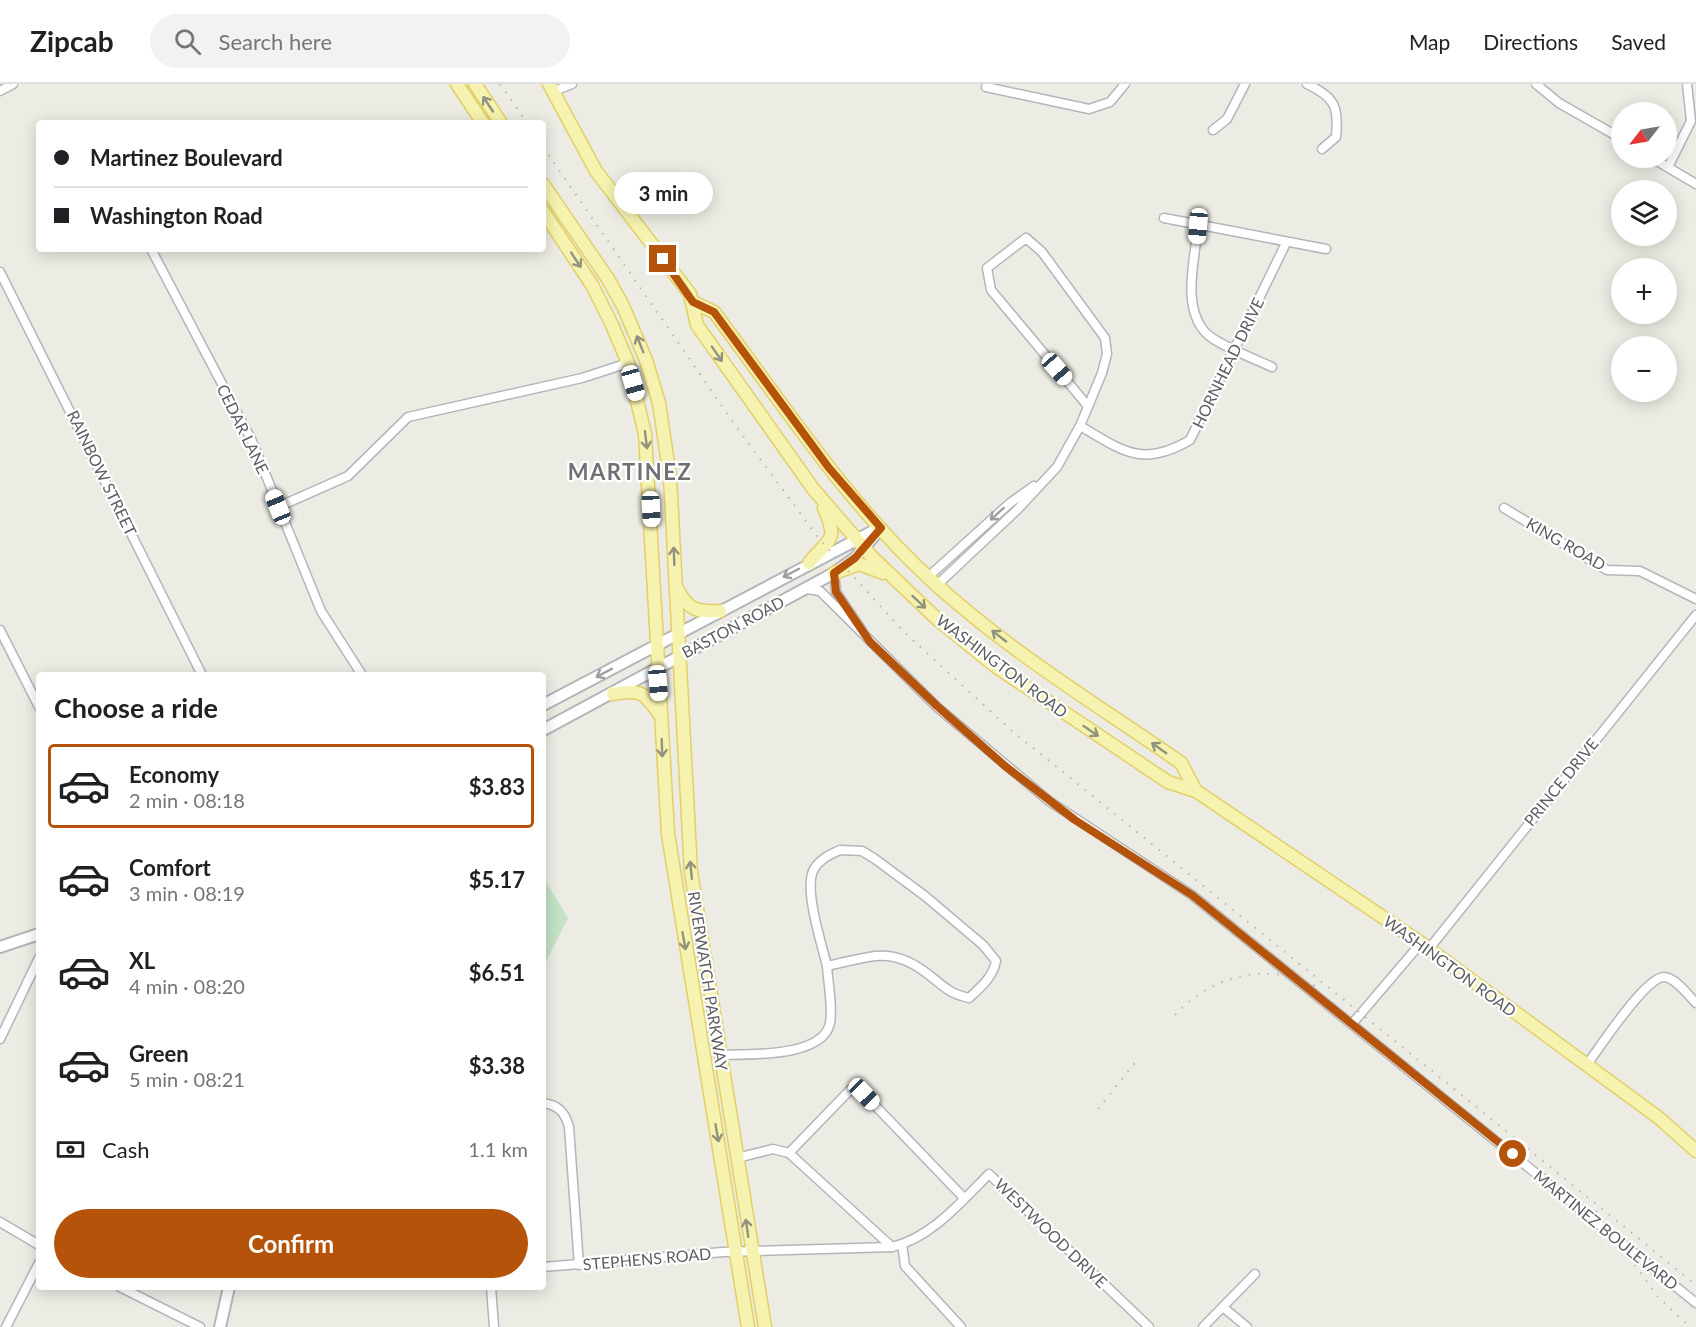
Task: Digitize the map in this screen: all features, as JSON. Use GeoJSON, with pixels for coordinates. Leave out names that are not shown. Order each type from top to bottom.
{"type":"FeatureCollection","features":[{"type":"Feature","properties":{"kind":"main road"},"geometry":{"type":"LineString","coordinates":[[457,84],[481,120]]}},
{"type":"Feature","properties":{"kind":"main road"},"geometry":{"type":"LineString","coordinates":[[475,84],[499,120]]}},
{"type":"Feature","properties":{"kind":"main road","name":"WASHINGTON ROAD"},"geometry":{"type":"LineString","coordinates":[[551,88],[596,171],[693,302],[697,325],[819,495],[860,543],[937,619],[1005,672],[1168,782],[1196,791],[1425,946],[1659,1118],[1696,1151]]}},
{"type":"Feature","properties":{"kind":"main road","name":"RIVERWATCH PARKWAY"},"geometry":{"type":"LineString","coordinates":[[546,188],[608,279],[636,332],[659,403],[669,461],[690,872],[750,1251],[765,1327]]}},
{"type":"Feature","properties":{"kind":"main road","name":"RIVERWATCH PARKWAY"},"geometry":{"type":"LineString","coordinates":[[546,216],[592,285],[628,363],[645,434],[655,644],[673,874],[748,1327]]}},
{"type":"Feature","properties":{"kind":"main road","name":"WASHINGTON ROAD"},"geometry":{"type":"LineString","coordinates":[[693,302],[714,312],[829,468],[881,528],[933,581],[1009,644],[1181,763],[1196,791]]}},
{"type":"Feature","properties":{"kind":"main road"},"geometry":{"type":"LineString","coordinates":[[648,462],[669,461]]}},
{"type":"Feature","properties":{"kind":"main road"},"geometry":{"type":"LineString","coordinates":[[809,563],[830,542],[833,532],[819,495]]}},
{"type":"Feature","properties":{"kind":"main road","name":"BASTON ROAD"},"geometry":{"type":"LineString","coordinates":[[546,728],[834,573],[855,558],[860,543],[881,528]]}},
{"type":"Feature","properties":{"kind":"main road"},"geometry":{"type":"LineString","coordinates":[[546,703],[809,563],[860,543]]}},
{"type":"Feature","properties":{"kind":"main road"},"geometry":{"type":"LineString","coordinates":[[834,573],[864,564],[893,577]]}},
{"type":"Feature","properties":{"kind":"main road"},"geometry":{"type":"LineString","coordinates":[[675,585],[689,607],[702,612],[720,611]]}},
{"type":"Feature","properties":{"kind":"main road"},"geometry":{"type":"LineString","coordinates":[[613,694],[636,691],[647,696],[661,717]]}},
{"type":"Feature","properties":{"kind":"main road"},"geometry":{"type":"LineString","coordinates":[[0,947],[36,935]]}},
{"type":"Feature","properties":{"kind":"main road"},"geometry":{"type":"LineString","coordinates":[[220,1327],[228,1290]]}},
{"type":"Feature","properties":{"kind":"street"},"geometry":{"type":"LineString","coordinates":[[0,91],[13,84]]}},
{"type":"Feature","properties":{"kind":"street"},"geometry":{"type":"LineString","coordinates":[[551,88],[572,84]]}},
{"type":"Feature","properties":{"kind":"street"},"geometry":{"type":"LineString","coordinates":[[1028,95],[1030,84]]}},
{"type":"Feature","properties":{"kind":"street"},"geometry":{"type":"LineString","coordinates":[[986,87],[1089,109],[1110,102],[1125,84]]}},
{"type":"Feature","properties":{"kind":"street"},"geometry":{"type":"LineString","coordinates":[[1213,130],[1227,119],[1245,84]]}},
{"type":"Feature","properties":{"kind":"street"},"geometry":{"type":"LineString","coordinates":[[1307,84],[1322,91],[1334,104],[1338,117],[1336,137],[1322,149]]}},
{"type":"Feature","properties":{"kind":"street"},"geometry":{"type":"LineString","coordinates":[[1536,84],[1559,103],[1611,134]]}},
{"type":"Feature","properties":{"kind":"street"},"geometry":{"type":"LineString","coordinates":[[1677,149],[1691,121],[1687,84]]}},
{"type":"Feature","properties":{"kind":"street"},"geometry":{"type":"LineString","coordinates":[[1670,168],[1696,184]]}},
{"type":"Feature","properties":{"kind":"street"},"geometry":{"type":"LineString","coordinates":[[1164,218],[1326,249]]}},
{"type":"Feature","properties":{"kind":"street"},"geometry":{"type":"LineString","coordinates":[[1198,226],[1191,307],[1207,335],[1272,367]]}},
{"type":"Feature","properties":{"kind":"street"},"geometry":{"type":"LineString","coordinates":[[933,581],[1017,510],[1057,467],[1080,426],[1102,373],[1107,354],[1105,338],[1042,252],[1026,238],[987,268],[991,290],[1087,405]]}},
{"type":"Feature","properties":{"kind":"street","name":"HORNHEAD DRIVE"},"geometry":{"type":"LineString","coordinates":[[1080,426],[1114,446],[1143,456],[1167,453],[1190,440],[1286,243]]}},
{"type":"Feature","properties":{"kind":"street","name":"CEDAR LANE"},"geometry":{"type":"LineString","coordinates":[[153,252],[242,419],[321,611],[360,672]]}},
{"type":"Feature","properties":{"kind":"street","name":"RAINBOW STREET"},"geometry":{"type":"LineString","coordinates":[[0,272],[200,672]]}},
{"type":"Feature","properties":{"kind":"street"},"geometry":{"type":"LineString","coordinates":[[278,507],[348,476],[408,417],[582,378],[628,363]]}},
{"type":"Feature","properties":{"kind":"street","name":"KING ROAD"},"geometry":{"type":"LineString","coordinates":[[1504,508],[1607,570],[1640,571],[1696,599]]}},
{"type":"Feature","properties":{"kind":"street","name":"MARTINEZ BOULEVARD"},"geometry":{"type":"LineString","coordinates":[[834,573],[836,592],[870,642]]}},
{"type":"Feature","properties":{"kind":"street","name":"MARTINEZ BOULEVARD"},"geometry":{"type":"LineString","coordinates":[[805,589],[820,591],[937,706],[1049,801],[1183,888],[1696,1303]]}},
{"type":"Feature","properties":{"kind":"street","name":"PRINCE DRIVE"},"geometry":{"type":"LineString","coordinates":[[1352,1024],[1425,946],[1696,615]]}},
{"type":"Feature","properties":{"kind":"street"},"geometry":{"type":"LineString","coordinates":[[0,630],[36,701]]}},
{"type":"Feature","properties":{"kind":"street"},"geometry":{"type":"LineString","coordinates":[[720,1055],[791,1051],[818,1041],[830,1024],[827,966],[811,888],[813,871],[824,857],[840,850],[862,851],[875,859],[925,896],[983,945],[996,961],[994,972],[969,999],[948,993],[911,961],[894,955],[880,955],[827,966]]}},
{"type":"Feature","properties":{"kind":"street"},"geometry":{"type":"LineString","coordinates":[[0,1039],[36,964]]}},
{"type":"Feature","properties":{"kind":"street"},"geometry":{"type":"LineString","coordinates":[[1586,1066],[1648,986],[1658,978],[1666,977],[1696,1003]]}},
{"type":"Feature","properties":{"kind":"street"},"geometry":{"type":"LineString","coordinates":[[789,1153],[850,1090],[864,1094],[964,1198]]}},
{"type":"Feature","properties":{"kind":"street"},"geometry":{"type":"LineString","coordinates":[[546,1104],[557,1107],[565,1115],[569,1127],[579,1265]]}},
{"type":"Feature","properties":{"kind":"street"},"geometry":{"type":"LineString","coordinates":[[737,1158],[773,1149],[789,1153],[892,1246]]}},
{"type":"Feature","properties":{"kind":"street","name":"WESTWOOD DRIVE"},"geometry":{"type":"LineString","coordinates":[[750,1251],[902,1244],[932,1226],[989,1174],[1149,1327]]}},
{"type":"Feature","properties":{"kind":"street"},"geometry":{"type":"LineString","coordinates":[[0,1222],[36,1243]]}},
{"type":"Feature","properties":{"kind":"street"},"geometry":{"type":"LineString","coordinates":[[902,1244],[905,1266],[960,1327]]}},
{"type":"Feature","properties":{"kind":"street","name":"STEPHENS ROAD"},"geometry":{"type":"LineString","coordinates":[[546,1267],[750,1251]]}},
{"type":"Feature","properties":{"kind":"street"},"geometry":{"type":"LineString","coordinates":[[6,1327],[36,1269]]}},
{"type":"Feature","properties":{"kind":"street"},"geometry":{"type":"LineString","coordinates":[[1203,1327],[1255,1274]]}},
{"type":"Feature","properties":{"kind":"street"},"geometry":{"type":"LineString","coordinates":[[126,1290],[200,1327]]}},
{"type":"Feature","properties":{"kind":"street"},"geometry":{"type":"LineString","coordinates":[[491,1290],[494,1327]]}},
{"type":"Feature","properties":{"kind":"street"},"geometry":{"type":"LineString","coordinates":[[1224,1308],[1247,1327]]}},
{"type":"Feature","properties":{"kind":"green space"},"geometry":{"type":"Polygon","coordinates":[[[546,882],[568,918],[546,961],[546,882]]]}},
{"type":"Feature","properties":{"kind":"railway"},"geometry":{"type":"LineString","coordinates":[[500,84],[525,120]]}},
{"type":"Feature","properties":{"kind":"railway"},"geometry":{"type":"LineString","coordinates":[[546,151],[735,425],[820,540],[904,632],[1011,730],[1696,1285]]}},
{"type":"Feature","properties":{"kind":"railway"},"geometry":{"type":"LineString","coordinates":[[1175,1015],[1207,990],[1225,981],[1244,976],[1282,975],[1302,980],[1321,989]]}},
{"type":"Feature","properties":{"kind":"railway"},"geometry":{"type":"LineString","coordinates":[[1098,1109],[1139,1058]]}},
{"type":"Feature","properties":{"kind":"railway"},"geometry":{"type":"LineString","coordinates":[[1596,1211],[1658,1297],[1690,1327]]}},
{"type":"Feature","properties":{"kind":"district","name":"MARTINEZ"},"geometry":{"type":"Point","coordinates":[630,472]}},
{"type":"Feature","properties":{"kind":"route"},"geometry":{"type":"LineString","coordinates":[[663,259],[690,294],[693,302],[714,312],[829,468],[881,528],[855,558],[834,573],[834,588],[838,597],[858,621],[876,649],[1005,766],[1049,801],[1091,831],[1157,870],[1192,895],[1513,1154]]}}]}
